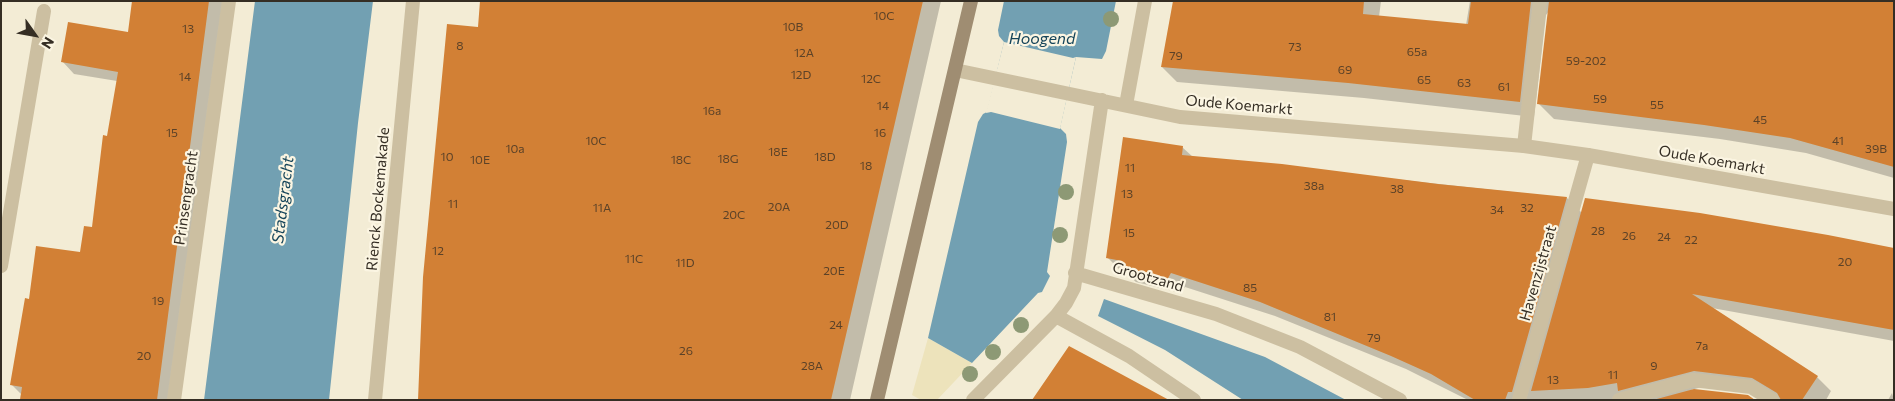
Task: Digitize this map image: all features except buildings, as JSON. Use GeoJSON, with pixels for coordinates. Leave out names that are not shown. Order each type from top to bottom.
{"type":"FeatureCollection","features":[{"type":"Feature","properties":{"kind":"main road"},"geometry":{"type":"LineString","coordinates":[[877,400],[971,1]]}},
{"type":"Feature","properties":{"kind":"street","name":"Prinsengracht"},"geometry":{"type":"LineString","coordinates":[[174,400],[229,1]]}},
{"type":"Feature","properties":{"kind":"street","name":"Rienck Bockemakade"},"geometry":{"type":"LineString","coordinates":[[375,400],[413,1]]}},
{"type":"Feature","properties":{"kind":"street"},"geometry":{"type":"LineString","coordinates":[[1126,106],[1145,1]]}},
{"type":"Feature","properties":{"kind":"street"},"geometry":{"type":"LineString","coordinates":[[1524,146],[1540,1]]}},
{"type":"Feature","properties":{"kind":"street"},"geometry":{"type":"LineString","coordinates":[[1,266],[44,11]]}},
{"type":"Feature","properties":{"kind":"street","name":"Oude Koemarkt"},"geometry":{"type":"LineString","coordinates":[[955,70],[1180,117],[1524,146],[1588,154],[1894,208]]}},
{"type":"Feature","properties":{"kind":"street"},"geometry":{"type":"LineString","coordinates":[[974,400],[1056,316],[1074,288],[1102,100]]}},
{"type":"Feature","properties":{"kind":"street","name":"Havenzijstraat"},"geometry":{"type":"LineString","coordinates":[[1519,400],[1588,154]]}},
{"type":"Feature","properties":{"kind":"street","name":"Grootzand"},"geometry":{"type":"LineString","coordinates":[[1076,273],[1216,314],[1300,346],[1400,400]]}},
{"type":"Feature","properties":{"kind":"street"},"geometry":{"type":"LineString","coordinates":[[1056,316],[1129,356],[1194,400]]}},
{"type":"Feature","properties":{"kind":"street"},"geometry":{"type":"LineString","coordinates":[[1619,400],[1693,380],[1752,387],[1772,400]]}},
{"type":"Feature","properties":{"kind":"shaded area"},"geometry":{"type":"Polygon","coordinates":[[[928,338],[972,363],[937,400],[921,400],[912,395],[928,338]]]}},
{"type":"Feature","properties":{"kind":"water","name":"Stadsgracht"},"geometry":{"type":"Polygon","coordinates":[[[255,1],[373,1],[358,123],[329,400],[204,400],[255,1]]]}},
{"type":"Feature","properties":{"kind":"water","name":"Hoogend"},"geometry":{"type":"Polygon","coordinates":[[[1004,1],[1116,1],[1106,51],[1102,59],[1076,57],[1060,128],[1066,134],[1067,142],[1047,272],[1050,276],[1042,292],[1038,293],[972,363],[928,338],[978,122],[983,114],[987,112],[1004,42],[999,36],[998,30],[1004,1]]]}},
{"type":"Feature","properties":{"kind":"water"},"geometry":{"type":"Polygon","coordinates":[[[1104,299],[1265,357],[1346,400],[1243,400],[1165,350],[1098,316],[1104,299]]]}},
{"type":"Feature","properties":{"kind":"pier"},"geometry":{"type":"Polygon","coordinates":[[[1004,42],[1073,58],[1076,57],[1060,129],[991,112],[986,113],[1004,42]]]}}]}
